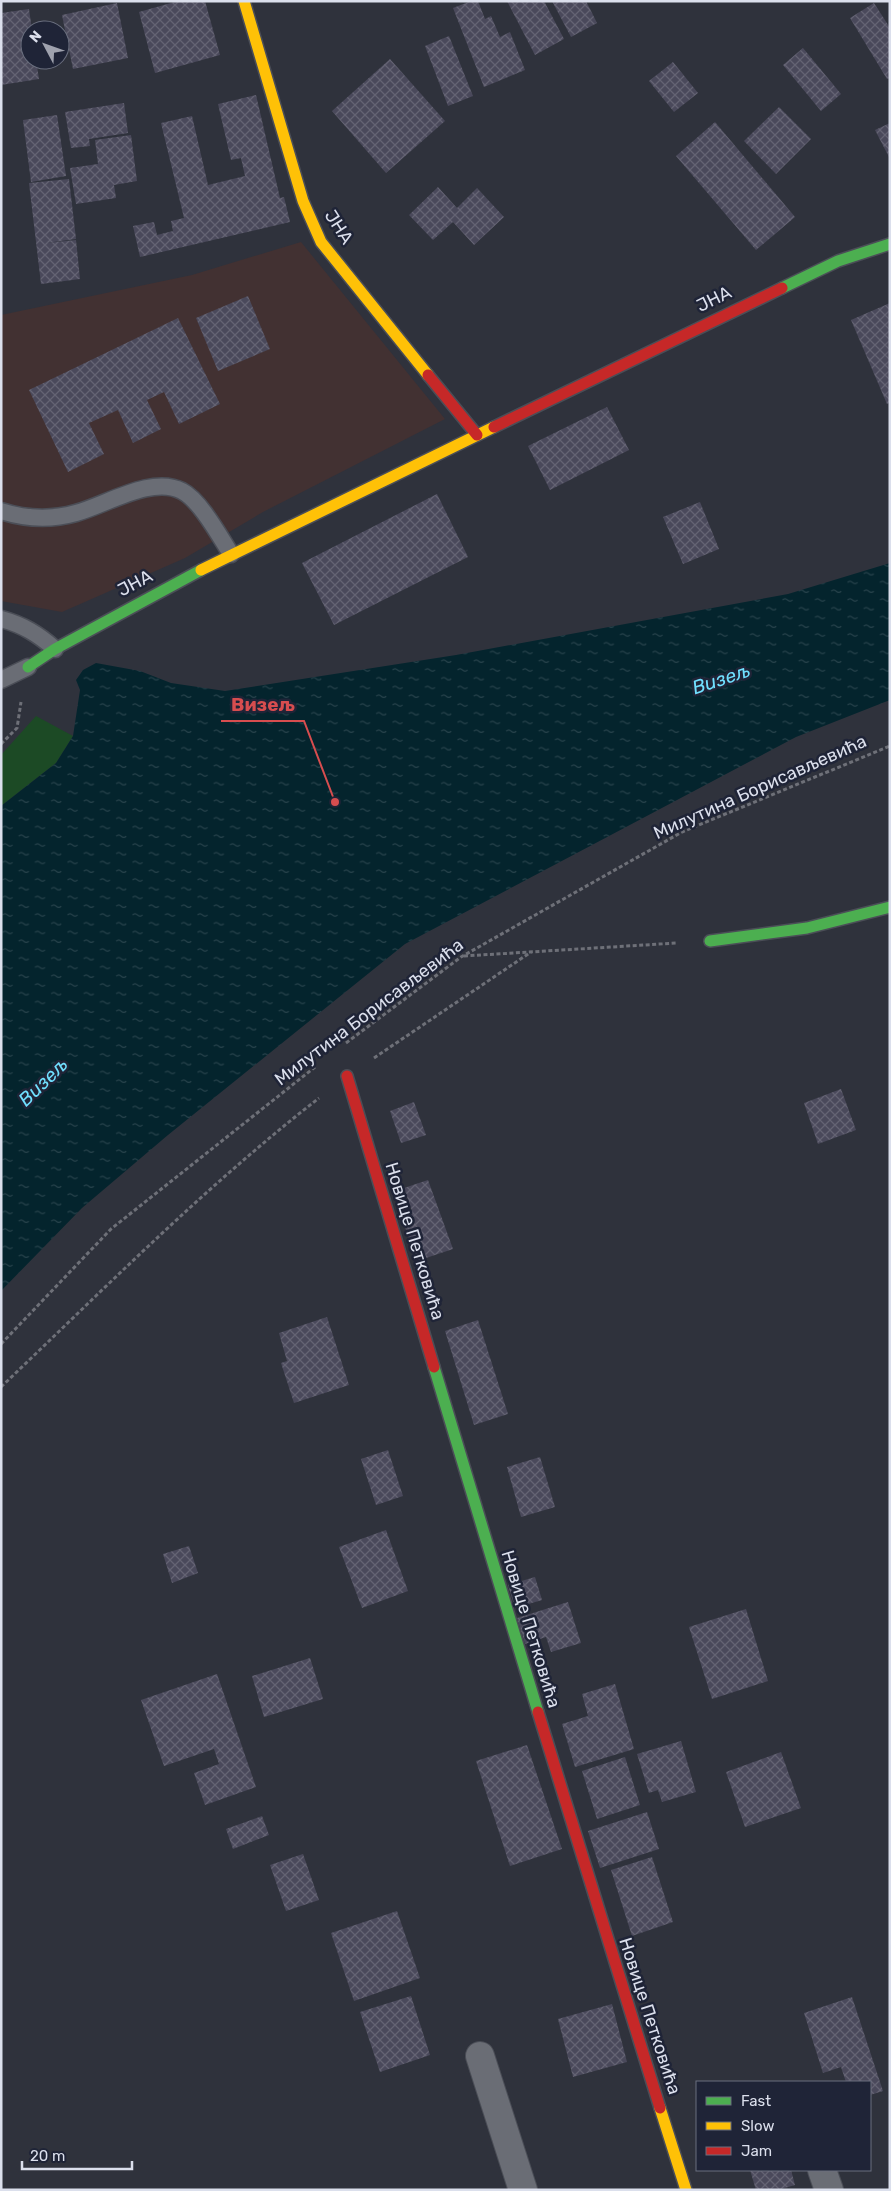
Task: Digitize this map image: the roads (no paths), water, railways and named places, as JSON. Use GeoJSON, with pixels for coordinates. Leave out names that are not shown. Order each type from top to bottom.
{"type":"FeatureCollection","features":[{"type":"Feature","properties":{"kind":"street","name":"ЈНА"},"geometry":{"type":"LineString","coordinates":[[244,1],[303,201],[314,230],[321,242],[477,435]]}},
{"type":"Feature","properties":{"kind":"street","name":"ЈНА"},"geometry":{"type":"LineString","coordinates":[[28,667],[55,649],[232,554],[838,261],[890,244]]}},
{"type":"Feature","properties":{"kind":"street"},"geometry":{"type":"LineString","coordinates":[[710,941],[808,928],[890,907]]}},
{"type":"Feature","properties":{"kind":"street","name":"Новице Петковића"},"geometry":{"type":"LineString","coordinates":[[347,1076],[581,1856],[686,2190]]}},
{"type":"Feature","properties":{"kind":"street"},"geometry":{"type":"LineString","coordinates":[[480,2056],[523,2190]]}},
{"type":"Feature","properties":{"kind":"street"},"geometry":{"type":"LineString","coordinates":[[822,2171],[828,2190]]}},
{"type":"Feature","properties":{"kind":"lane"},"geometry":{"type":"LineString","coordinates":[[1,511],[34,518],[60,516],[77,513],[148,487],[166,486],[182,491],[194,500],[232,554]]}},
{"type":"Feature","properties":{"kind":"lane"},"geometry":{"type":"LineString","coordinates":[[1,619],[33,631],[55,649]]}},
{"type":"Feature","properties":{"kind":"lane","name":"ЈНА"},"geometry":{"type":"LineString","coordinates":[[1,680],[28,667]]}},
{"type":"Feature","properties":{"kind":"water"},"geometry":{"type":"Polygon","coordinates":[[[890,563],[890,700],[796,737],[405,944],[168,1135],[82,1208],[1,1291],[1,806],[56,763],[73,736],[80,690],[76,680],[83,670],[96,663],[140,671],[171,683],[225,691],[456,655],[788,594],[890,563]]]}},
{"type":"Feature","properties":{"kind":"place","name":"Визељ"},"geometry":{"type":"Point","coordinates":[335,802]}}]}
